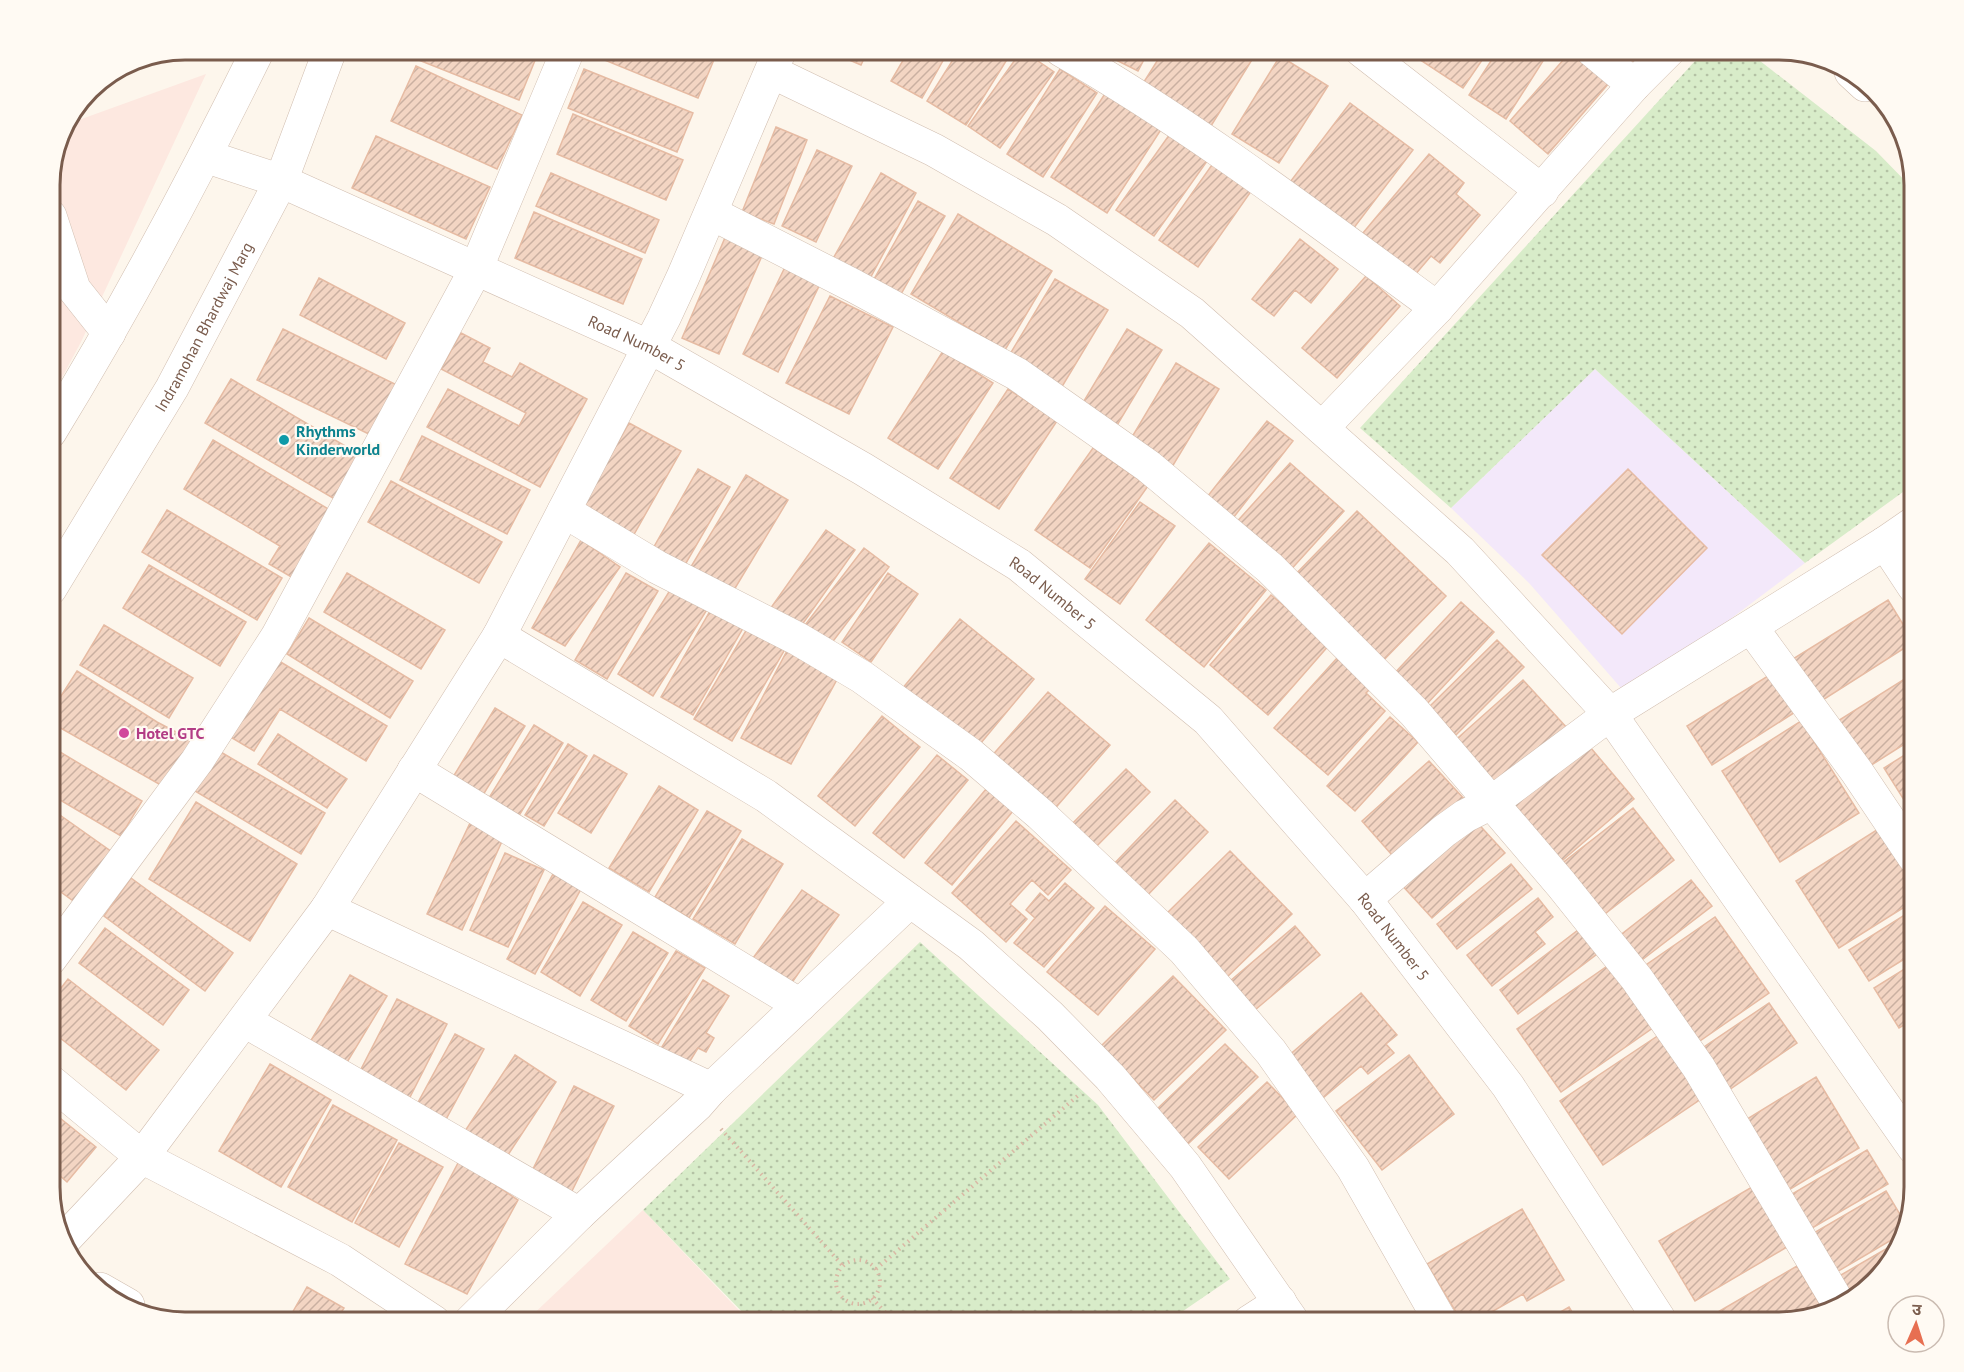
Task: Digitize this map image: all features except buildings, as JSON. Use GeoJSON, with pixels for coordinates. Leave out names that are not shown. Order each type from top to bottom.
{"type":"FeatureCollection","features":[{"type":"Feature","properties":{"kind":"street"},"geometry":{"type":"LineString","coordinates":[[60,415],[109,333],[205,156],[253,60]]}},
{"type":"Feature","properties":{"kind":"street","name":"Indramohan Bhardwaj Marg"},"geometry":{"type":"LineString","coordinates":[[60,573],[172,388],[281,181],[326,60]]}},
{"type":"Feature","properties":{"kind":"street"},"geometry":{"type":"LineString","coordinates":[[60,946],[197,761],[277,637],[476,269],[564,60]]}},
{"type":"Feature","properties":{"kind":"street"},"geometry":{"type":"LineString","coordinates":[[1078,60],[1115,81],[1270,185],[1437,308]]}},
{"type":"Feature","properties":{"kind":"street"},"geometry":{"type":"LineString","coordinates":[[1374,60],[1542,190]]}},
{"type":"Feature","properties":{"kind":"street"},"geometry":{"type":"LineString","coordinates":[[1604,60],[1634,85]]}},
{"type":"Feature","properties":{"kind":"street"},"geometry":{"type":"LineString","coordinates":[[1322,428],[1437,308],[1634,85],[1659,60]]}},
{"type":"Feature","properties":{"kind":"street"},"geometry":{"type":"LineString","coordinates":[[69,1233],[142,1157],[327,909],[499,636],[650,347],[776,61],[1057,220],[1192,313],[1460,551],[1610,714],[1904,1134]]}},
{"type":"Feature","properties":{"kind":"street","name":"Road Number 5"},"geometry":{"type":"LineString","coordinates":[[205,156],[281,181],[650,347],[863,469],[1019,565],[1208,720],[1365,899],[1508,1086],[1654,1312]]}},
{"type":"Feature","properties":{"kind":"street"},"geometry":{"type":"LineString","coordinates":[[711,213],[854,286],[1017,374],[1149,466],[1270,568],[1414,712],[1561,884],[1637,979],[1686,1050],[1835,1298]]}},
{"type":"Feature","properties":{"kind":"street"},"geometry":{"type":"LineString","coordinates":[[60,246],[74,289],[109,333]]}},
{"type":"Feature","properties":{"kind":"street"},"geometry":{"type":"LineString","coordinates":[[564,511],[657,567],[798,639],[862,676],[971,755],[1040,814],[1184,950],[1271,1052],[1353,1168],[1435,1312]]}},
{"type":"Feature","properties":{"kind":"street"},"geometry":{"type":"LineString","coordinates":[[1365,899],[1444,831],[1465,816],[1491,803],[1610,714],[1904,530]]}},
{"type":"Feature","properties":{"kind":"street"},"geometry":{"type":"LineString","coordinates":[[1885,543],[1904,572]]}},
{"type":"Feature","properties":{"kind":"street"},"geometry":{"type":"LineString","coordinates":[[1751,627],[1857,772],[1904,843]]}},
{"type":"Feature","properties":{"kind":"street"},"geometry":{"type":"LineString","coordinates":[[499,636],[766,796],[971,945],[1050,1016],[1110,1077],[1185,1166],[1286,1312]]}},
{"type":"Feature","properties":{"kind":"street"},"geometry":{"type":"LineString","coordinates":[[414,770],[800,1005]]}},
{"type":"Feature","properties":{"kind":"street"},"geometry":{"type":"LineString","coordinates":[[481,1312],[579,1214],[910,901]]}},
{"type":"Feature","properties":{"kind":"street"},"geometry":{"type":"LineString","coordinates":[[327,909],[704,1097]]}},
{"type":"Feature","properties":{"kind":"street"},"geometry":{"type":"LineString","coordinates":[[245,1021],[579,1214]]}},
{"type":"Feature","properties":{"kind":"street"},"geometry":{"type":"LineString","coordinates":[[60,1089],[142,1157],[340,1260],[418,1312]]}},
{"type":"Feature","properties":{"kind":"path"},"geometry":{"type":"LineString","coordinates":[[876,1269],[1083,1091],[1110,1077]]}},
{"type":"Feature","properties":{"kind":"path"},"geometry":{"type":"LineString","coordinates":[[704,1097],[724,1132],[843,1266]]}},
{"type":"Feature","properties":{"kind":"path"},"geometry":{"type":"LineString","coordinates":[[866,1260],[876,1269],[880,1284],[870,1300],[854,1303],[843,1299],[837,1290],[835,1280],[838,1270],[843,1266],[849,1261],[866,1260]]}},
{"type":"Feature","properties":{"kind":"path"},"geometry":{"type":"LineString","coordinates":[[872,1298],[884,1312]]}},
{"type":"Feature","properties":{"kind":"shaded area"},"geometry":{"type":"Polygon","coordinates":[[[206,74],[81,342],[60,381],[60,177],[67,145],[79,120],[206,74]]]}},
{"type":"Feature","properties":{"kind":"shaded area"},"geometry":{"type":"Polygon","coordinates":[[[1595,369],[1805,563],[1628,696],[1529,583],[1451,508],[1595,369]]]}},
{"type":"Feature","properties":{"kind":"shaded area"},"geometry":{"type":"Polygon","coordinates":[[[643,1210],[740,1312],[536,1312],[643,1210]]]}},
{"type":"Feature","properties":{"kind":"green space"},"geometry":{"type":"Polygon","coordinates":[[[1696,60],[1759,60],[1876,151],[1904,179],[1904,491],[1805,563],[1595,369],[1451,508],[1360,428],[1696,60]]]}},
{"type":"Feature","properties":{"kind":"green space"},"geometry":{"type":"Polygon","coordinates":[[[920,942],[1098,1105],[1230,1279],[1182,1312],[742,1312],[643,1210],[920,942]]]}},
{"type":"Feature","properties":{"kind":"place","name":"Rhythms Kinderworld"},"geometry":{"type":"Point","coordinates":[284,440]}},
{"type":"Feature","properties":{"kind":"place","name":"Hotel GTC"},"geometry":{"type":"Point","coordinates":[124,733]}}]}
